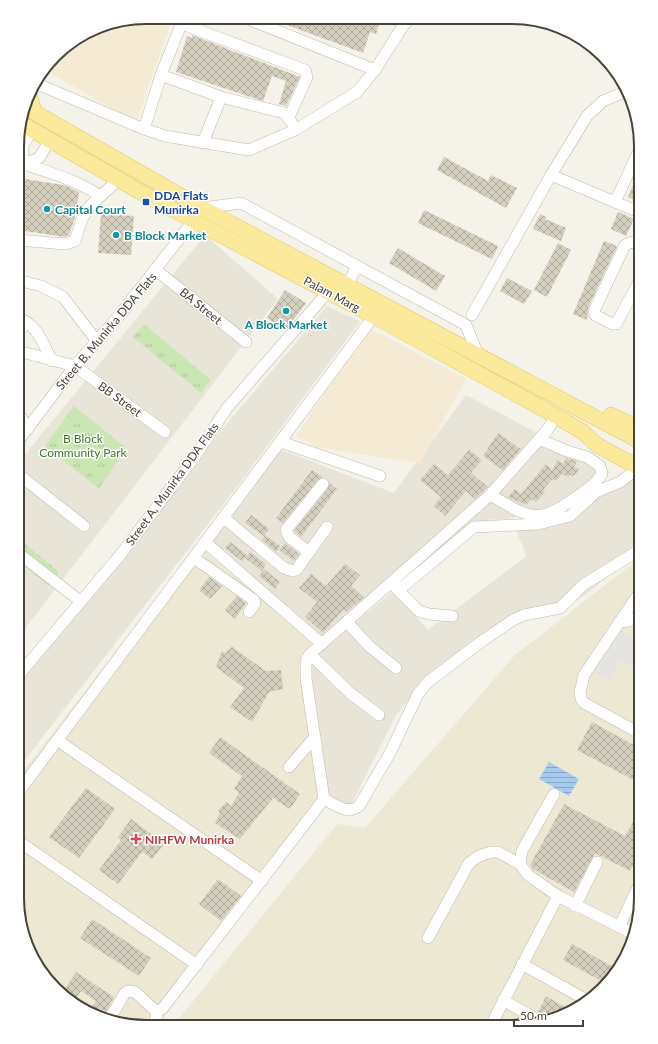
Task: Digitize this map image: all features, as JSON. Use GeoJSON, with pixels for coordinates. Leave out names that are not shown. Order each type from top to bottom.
{"type":"FeatureCollection","features":[{"type":"Feature","properties":{"kind":"main road","name":"Palam Marg"},"geometry":{"type":"LineString","coordinates":[[29,109],[198,214],[328,292],[556,416],[583,432],[597,445],[634,463]]}},
{"type":"Feature","properties":{"kind":"main road","name":"Palam Marg"},"geometry":{"type":"LineString","coordinates":[[26,127],[119,179],[198,214],[347,286],[589,414],[613,415],[634,426]]}},
{"type":"Feature","properties":{"kind":"main road"},"geometry":{"type":"LineString","coordinates":[[589,414],[634,438]]}},
{"type":"Feature","properties":{"kind":"street"},"geometry":{"type":"LineString","coordinates":[[144,129],[161,75],[181,24]]}},
{"type":"Feature","properties":{"kind":"street"},"geometry":{"type":"LineString","coordinates":[[193,24],[305,70],[308,76],[289,117]]}},
{"type":"Feature","properties":{"kind":"street"},"geometry":{"type":"LineString","coordinates":[[260,24],[374,70]]}},
{"type":"Feature","properties":{"kind":"street"},"geometry":{"type":"LineString","coordinates":[[40,85],[144,129],[165,136],[249,150],[295,130],[348,98],[363,85],[404,24]]}},
{"type":"Feature","properties":{"kind":"street"},"geometry":{"type":"LineString","coordinates":[[161,75],[221,97],[284,113],[289,117],[295,130]]}},
{"type":"Feature","properties":{"kind":"street"},"geometry":{"type":"LineString","coordinates":[[472,315],[551,175],[591,110],[603,101],[622,93]]}},
{"type":"Feature","properties":{"kind":"street"},"geometry":{"type":"LineString","coordinates":[[203,143],[221,97]]}},
{"type":"Feature","properties":{"kind":"street"},"geometry":{"type":"LineString","coordinates":[[24,164],[39,158],[50,140]]}},
{"type":"Feature","properties":{"kind":"street"},"geometry":{"type":"LineString","coordinates":[[615,202],[634,161]]}},
{"type":"Feature","properties":{"kind":"street"},"geometry":{"type":"LineString","coordinates":[[24,164],[72,180],[89,188],[100,196]]}},
{"type":"Feature","properties":{"kind":"street"},"geometry":{"type":"LineString","coordinates":[[551,175],[634,210]]}},
{"type":"Feature","properties":{"kind":"street"},"geometry":{"type":"LineString","coordinates":[[24,241],[65,244],[75,241],[85,213],[100,196],[119,179]]}},
{"type":"Feature","properties":{"kind":"street"},"geometry":{"type":"LineString","coordinates":[[198,214],[241,203],[466,324],[478,356]]}},
{"type":"Feature","properties":{"kind":"street","name":"Street B, Munirka DDA Flats"},"geometry":{"type":"LineString","coordinates":[[24,434],[75,366],[96,340],[118,317],[198,214]]}},
{"type":"Feature","properties":{"kind":"street"},"geometry":{"type":"LineString","coordinates":[[634,243],[630,242],[625,245],[594,311],[595,316],[612,324],[616,324],[634,291]]}},
{"type":"Feature","properties":{"kind":"street"},"geometry":{"type":"LineString","coordinates":[[347,286],[357,266]]}},
{"type":"Feature","properties":{"kind":"street","name":"BA Street"},"geometry":{"type":"LineString","coordinates":[[156,270],[246,342]]}},
{"type":"Feature","properties":{"kind":"street"},"geometry":{"type":"LineString","coordinates":[[24,282],[41,286],[63,297],[96,340]]}},
{"type":"Feature","properties":{"kind":"street","name":"Street A, Munirka DDA Flats"},"geometry":{"type":"LineString","coordinates":[[24,669],[121,554],[187,467],[227,408],[328,292]]}},
{"type":"Feature","properties":{"kind":"street"},"geometry":{"type":"LineString","coordinates":[[24,785],[374,316]]}},
{"type":"Feature","properties":{"kind":"street"},"geometry":{"type":"LineString","coordinates":[[24,321],[38,333],[52,361]]}},
{"type":"Feature","properties":{"kind":"street"},"geometry":{"type":"LineString","coordinates":[[24,354],[75,366]]}},
{"type":"Feature","properties":{"kind":"street","name":"BB Street"},"geometry":{"type":"LineString","coordinates":[[75,366],[165,432]]}},
{"type":"Feature","properties":{"kind":"street"},"geometry":{"type":"LineString","coordinates":[[395,586],[490,495],[539,439],[556,416]]}},
{"type":"Feature","properties":{"kind":"street"},"geometry":{"type":"LineString","coordinates":[[24,422],[28,429]]}},
{"type":"Feature","properties":{"kind":"street"},"geometry":{"type":"LineString","coordinates":[[490,495],[525,514],[539,516],[557,512],[595,484],[602,474],[600,466],[587,457],[567,451],[539,439]]}},
{"type":"Feature","properties":{"kind":"street"},"geometry":{"type":"LineString","coordinates":[[280,442],[380,476]]}},
{"type":"Feature","properties":{"kind":"street"},"geometry":{"type":"LineString","coordinates":[[155,1020],[157,1012],[164,1008],[324,799],[306,678],[306,660],[310,654],[347,622],[474,527],[538,524],[570,516],[596,492],[620,482],[634,471]]}},
{"type":"Feature","properties":{"kind":"street"},"geometry":{"type":"LineString","coordinates":[[24,479],[84,526]]}},
{"type":"Feature","properties":{"kind":"street"},"geometry":{"type":"LineString","coordinates":[[309,552],[289,537],[286,530],[323,484]]}},
{"type":"Feature","properties":{"kind":"street"},"geometry":{"type":"LineString","coordinates":[[224,518],[288,570],[297,569],[328,527]]}},
{"type":"Feature","properties":{"kind":"street"},"geometry":{"type":"LineString","coordinates":[[205,542],[322,644]]}},
{"type":"Feature","properties":{"kind":"street"},"geometry":{"type":"LineString","coordinates":[[324,799],[348,810],[354,810],[359,806],[390,753],[418,694],[428,682],[482,641],[513,620],[524,615],[560,608],[583,586],[634,553]]}},
{"type":"Feature","properties":{"kind":"street"},"geometry":{"type":"LineString","coordinates":[[24,557],[80,601]]}},
{"type":"Feature","properties":{"kind":"street"},"geometry":{"type":"LineString","coordinates":[[194,558],[254,600],[255,603],[249,612]]}},
{"type":"Feature","properties":{"kind":"street"},"geometry":{"type":"LineString","coordinates":[[395,586],[423,613],[452,616]]}},
{"type":"Feature","properties":{"kind":"street"},"geometry":{"type":"LineString","coordinates":[[634,600],[584,675],[580,684],[580,699],[584,703],[634,730]]}},
{"type":"Feature","properties":{"kind":"street"},"geometry":{"type":"LineString","coordinates":[[619,622],[628,622],[634,619]]}},
{"type":"Feature","properties":{"kind":"street"},"geometry":{"type":"LineString","coordinates":[[347,622],[369,646],[396,668]]}},
{"type":"Feature","properties":{"kind":"street"},"geometry":{"type":"LineString","coordinates":[[310,654],[350,693],[379,715]]}},
{"type":"Feature","properties":{"kind":"street"},"geometry":{"type":"LineString","coordinates":[[289,767],[315,737]]}},
{"type":"Feature","properties":{"kind":"street"},"geometry":{"type":"LineString","coordinates":[[58,740],[262,881]]}},
{"type":"Feature","properties":{"kind":"street"},"geometry":{"type":"LineString","coordinates":[[520,864],[522,850],[554,794]]}},
{"type":"Feature","properties":{"kind":"street"},"geometry":{"type":"LineString","coordinates":[[24,845],[197,965]]}},
{"type":"Feature","properties":{"kind":"street"},"geometry":{"type":"LineString","coordinates":[[428,938],[469,863],[479,856],[491,852],[498,852],[520,864],[528,875],[575,906],[629,932]]}},
{"type":"Feature","properties":{"kind":"street"},"geometry":{"type":"LineString","coordinates":[[575,906],[597,862]]}},
{"type":"Feature","properties":{"kind":"street"},"geometry":{"type":"LineString","coordinates":[[493,1020],[558,896]]}},
{"type":"Feature","properties":{"kind":"street"},"geometry":{"type":"LineString","coordinates":[[619,927],[634,896]]}},
{"type":"Feature","properties":{"kind":"street"},"geometry":{"type":"LineString","coordinates":[[522,964],[582,998]]}},
{"type":"Feature","properties":{"kind":"street"},"geometry":{"type":"LineString","coordinates":[[112,1015],[125,993],[128,991],[135,992],[157,1012]]}},
{"type":"Feature","properties":{"kind":"street"},"geometry":{"type":"LineString","coordinates":[[503,1000],[535,1018]]}},
{"type":"Feature","properties":{"kind":"shaded area"},"geometry":{"type":"Polygon","coordinates":[[[171,24],[136,122],[49,72],[66,54],[85,40],[99,33],[130,25],[171,24]]]}},
{"type":"Feature","properties":{"kind":"shaded area"},"geometry":{"type":"Polygon","coordinates":[[[205,235],[278,299],[24,630],[24,456],[205,235]]]}},
{"type":"Feature","properties":{"kind":"shaded area"},"geometry":{"type":"Polygon","coordinates":[[[327,306],[360,321],[236,488],[24,761],[24,662],[327,306]]]}},
{"type":"Feature","properties":{"kind":"shaded area"},"geometry":{"type":"Polygon","coordinates":[[[369,328],[466,379],[420,463],[318,448],[296,436],[369,328]]]}},
{"type":"Feature","properties":{"kind":"shaded area"},"geometry":{"type":"Polygon","coordinates":[[[466,395],[610,472],[584,501],[634,474],[634,556],[578,600],[554,615],[523,619],[426,678],[396,715],[350,807],[327,793],[309,662],[393,591],[428,630],[527,556],[513,523],[566,513],[486,520],[322,637],[211,540],[281,450],[394,493],[466,395]]]}},
{"type":"Feature","properties":{"kind":"shaded area"},"geometry":{"type":"Polygon","coordinates":[[[198,545],[323,650],[309,662],[327,793],[163,1020],[130,1019],[99,1011],[72,995],[49,972],[40,959],[30,937],[24,906],[24,770],[198,545]]]}},
{"type":"Feature","properties":{"kind":"shaded area"},"geometry":{"type":"Polygon","coordinates":[[[634,562],[634,906],[628,937],[613,966],[604,978],[580,999],[559,1011],[536,1018],[520,1020],[178,1020],[337,824],[365,828],[515,655],[634,562]]]}},
{"type":"Feature","properties":{"kind":"shaded area"},"geometry":{"type":"Polygon","coordinates":[[[619,629],[634,639],[634,668],[621,660],[608,680],[593,671],[619,629]]]}},
{"type":"Feature","properties":{"kind":"green space"},"geometry":{"type":"Polygon","coordinates":[[[144,324],[211,380],[201,393],[133,337],[144,324]]]}},
{"type":"Feature","properties":{"kind":"green space","name":"B Block Community Park"},"geometry":{"type":"Polygon","coordinates":[[[74,406],[126,448],[99,489],[45,446],[74,406]]]}},
{"type":"Feature","properties":{"kind":"green space"},"geometry":{"type":"Polygon","coordinates":[[[24,543],[59,572],[49,586],[24,566],[24,543]]]}},
{"type":"Feature","properties":{"kind":"water"},"geometry":{"type":"Polygon","coordinates":[[[549,762],[579,779],[569,796],[539,779],[549,762]]]}},
{"type":"Feature","properties":{"kind":"building"},"geometry":{"type":"Polygon","coordinates":[[[284,24],[379,24],[376,34],[370,32],[363,53],[284,24]]]}},
{"type":"Feature","properties":{"kind":"building"},"geometry":{"type":"Polygon","coordinates":[[[192,35],[300,77],[286,106],[279,104],[286,81],[272,76],[263,101],[176,72],[187,36],[192,38],[192,35]]]}},
{"type":"Feature","properties":{"kind":"building"},"geometry":{"type":"Polygon","coordinates":[[[444,157],[488,181],[491,175],[517,188],[506,208],[437,170],[444,157]]]}},
{"type":"Feature","properties":{"kind":"building","name":"Capital Court"},"geometry":{"type":"Polygon","coordinates":[[[24,179],[64,185],[79,192],[75,217],[69,235],[65,237],[24,231],[24,179]]]}},
{"type":"Feature","properties":{"kind":"building"},"geometry":{"type":"Polygon","coordinates":[[[634,182],[634,200],[628,197],[634,182]]]}},
{"type":"Feature","properties":{"kind":"building"},"geometry":{"type":"Polygon","coordinates":[[[424,210],[498,246],[492,259],[418,223],[424,210]]]}},
{"type":"Feature","properties":{"kind":"building"},"geometry":{"type":"Polygon","coordinates":[[[618,212],[634,219],[626,236],[611,229],[618,212]]]}},
{"type":"Feature","properties":{"kind":"building","name":"B Block Market"},"geometry":{"type":"Polygon","coordinates":[[[101,214],[134,216],[131,255],[98,253],[101,214]]]}},
{"type":"Feature","properties":{"kind":"building"},"geometry":{"type":"Polygon","coordinates":[[[540,214],[546,217],[545,219],[566,228],[561,241],[533,229],[540,214]]]}},
{"type":"Feature","properties":{"kind":"building"},"geometry":{"type":"Polygon","coordinates":[[[604,241],[617,246],[588,308],[587,320],[573,314],[604,241]]]}},
{"type":"Feature","properties":{"kind":"building"},"geometry":{"type":"Polygon","coordinates":[[[558,243],[571,250],[547,297],[534,290],[558,243]]]}},
{"type":"Feature","properties":{"kind":"building"},"geometry":{"type":"Polygon","coordinates":[[[398,248],[445,276],[436,291],[389,263],[398,248]]]}},
{"type":"Feature","properties":{"kind":"building"},"geometry":{"type":"Polygon","coordinates":[[[507,278],[532,291],[524,304],[500,291],[507,278]]]}},
{"type":"Feature","properties":{"kind":"building","name":"A Block Market"},"geometry":{"type":"Polygon","coordinates":[[[285,290],[306,303],[286,330],[267,318],[285,290]]]}},
{"type":"Feature","properties":{"kind":"building"},"geometry":{"type":"Polygon","coordinates":[[[498,433],[521,449],[503,470],[483,456],[498,433]]]}},
{"type":"Feature","properties":{"kind":"building"},"geometry":{"type":"Polygon","coordinates":[[[469,450],[482,460],[471,473],[488,487],[475,499],[466,491],[445,516],[434,506],[441,497],[420,480],[434,464],[448,475],[469,450]]]}},
{"type":"Feature","properties":{"kind":"building"},"geometry":{"type":"Polygon","coordinates":[[[566,458],[577,461],[574,467],[579,469],[574,476],[570,475],[568,477],[562,474],[556,481],[552,479],[543,490],[545,492],[536,502],[532,499],[526,505],[508,497],[515,489],[521,494],[546,464],[552,470],[558,460],[563,464],[566,458]]]}},
{"type":"Feature","properties":{"kind":"building"},"geometry":{"type":"Polygon","coordinates":[[[312,470],[323,477],[318,480],[283,523],[276,518],[312,470]]]}},
{"type":"Feature","properties":{"kind":"building"},"geometry":{"type":"Polygon","coordinates":[[[330,483],[337,489],[301,537],[294,531],[328,488],[330,483]]]}},
{"type":"Feature","properties":{"kind":"building"},"geometry":{"type":"Polygon","coordinates":[[[251,515],[269,529],[264,536],[245,523],[251,515]]]}},
{"type":"Feature","properties":{"kind":"building"},"geometry":{"type":"Polygon","coordinates":[[[265,535],[280,546],[276,552],[262,540],[265,535]]]}},
{"type":"Feature","properties":{"kind":"building"},"geometry":{"type":"Polygon","coordinates":[[[230,542],[247,555],[242,561],[225,548],[230,542]]]}},
{"type":"Feature","properties":{"kind":"building"},"geometry":{"type":"Polygon","coordinates":[[[285,543],[299,554],[294,561],[279,550],[285,543]]]}},
{"type":"Feature","properties":{"kind":"building"},"geometry":{"type":"Polygon","coordinates":[[[250,552],[266,564],[262,571],[245,558],[250,552]]]}},
{"type":"Feature","properties":{"kind":"building"},"geometry":{"type":"Polygon","coordinates":[[[345,564],[360,575],[351,586],[364,597],[346,612],[343,610],[323,633],[305,617],[317,602],[299,588],[311,574],[326,586],[345,564]]]}},
{"type":"Feature","properties":{"kind":"building"},"geometry":{"type":"Polygon","coordinates":[[[264,569],[280,582],[275,589],[259,576],[264,569]]]}},
{"type":"Feature","properties":{"kind":"building"},"geometry":{"type":"Polygon","coordinates":[[[209,577],[222,586],[210,599],[199,590],[209,577]]]}},
{"type":"Feature","properties":{"kind":"building"},"geometry":{"type":"Polygon","coordinates":[[[237,596],[246,603],[235,619],[225,610],[237,596]]]}},
{"type":"Feature","properties":{"kind":"building"},"geometry":{"type":"Polygon","coordinates":[[[232,647],[266,671],[281,670],[283,689],[269,692],[252,722],[230,707],[244,688],[216,667],[222,651],[225,653],[232,647]]]}},
{"type":"Feature","properties":{"kind":"building"},"geometry":{"type":"Polygon","coordinates":[[[592,722],[634,745],[634,780],[577,750],[592,722]]]}},
{"type":"Feature","properties":{"kind":"building"},"geometry":{"type":"Polygon","coordinates":[[[220,737],[300,794],[290,809],[273,798],[240,839],[215,823],[220,812],[218,811],[226,802],[231,806],[239,793],[234,789],[242,776],[209,753],[220,737]]]}},
{"type":"Feature","properties":{"kind":"building"},"geometry":{"type":"Polygon","coordinates":[[[86,788],[115,809],[79,858],[49,837],[86,788]]]}},
{"type":"Feature","properties":{"kind":"building"},"geometry":{"type":"Polygon","coordinates":[[[564,804],[625,836],[634,820],[634,864],[630,871],[595,853],[574,892],[533,869],[530,865],[564,804]]]}},
{"type":"Feature","properties":{"kind":"building"},"geometry":{"type":"Polygon","coordinates":[[[131,819],[164,844],[152,859],[142,852],[118,884],[99,870],[121,840],[118,837],[131,819]]]}},
{"type":"Feature","properties":{"kind":"building"},"geometry":{"type":"Polygon","coordinates":[[[218,879],[241,896],[221,921],[199,904],[218,879]]]}},
{"type":"Feature","properties":{"kind":"building"},"geometry":{"type":"Polygon","coordinates":[[[92,919],[151,958],[139,976],[80,938],[92,919]]]}},
{"type":"Feature","properties":{"kind":"building"},"geometry":{"type":"Polygon","coordinates":[[[572,944],[613,966],[601,981],[563,960],[572,944]]]}},
{"type":"Feature","properties":{"kind":"building"},"geometry":{"type":"Polygon","coordinates":[[[76,972],[114,997],[105,1013],[92,1007],[96,1001],[81,991],[76,998],[65,989],[76,972]]]}},
{"type":"Feature","properties":{"kind":"building"},"geometry":{"type":"Polygon","coordinates":[[[546,996],[566,1008],[544,1016],[538,1012],[546,996]]]}},
{"type":"Feature","properties":{"kind":"place","name":"DDA Flats Munirka"},"geometry":{"type":"Point","coordinates":[146,202]}},
{"type":"Feature","properties":{"kind":"place","name":"Capital Court"},"geometry":{"type":"Point","coordinates":[47,209]}},
{"type":"Feature","properties":{"kind":"place","name":"B Block Market"},"geometry":{"type":"Point","coordinates":[116,235]}},
{"type":"Feature","properties":{"kind":"place","name":"A Block Market"},"geometry":{"type":"Point","coordinates":[286,311]}},
{"type":"Feature","properties":{"kind":"place","name":"NIHFW Munirka"},"geometry":{"type":"Point","coordinates":[136,839]}}]}
